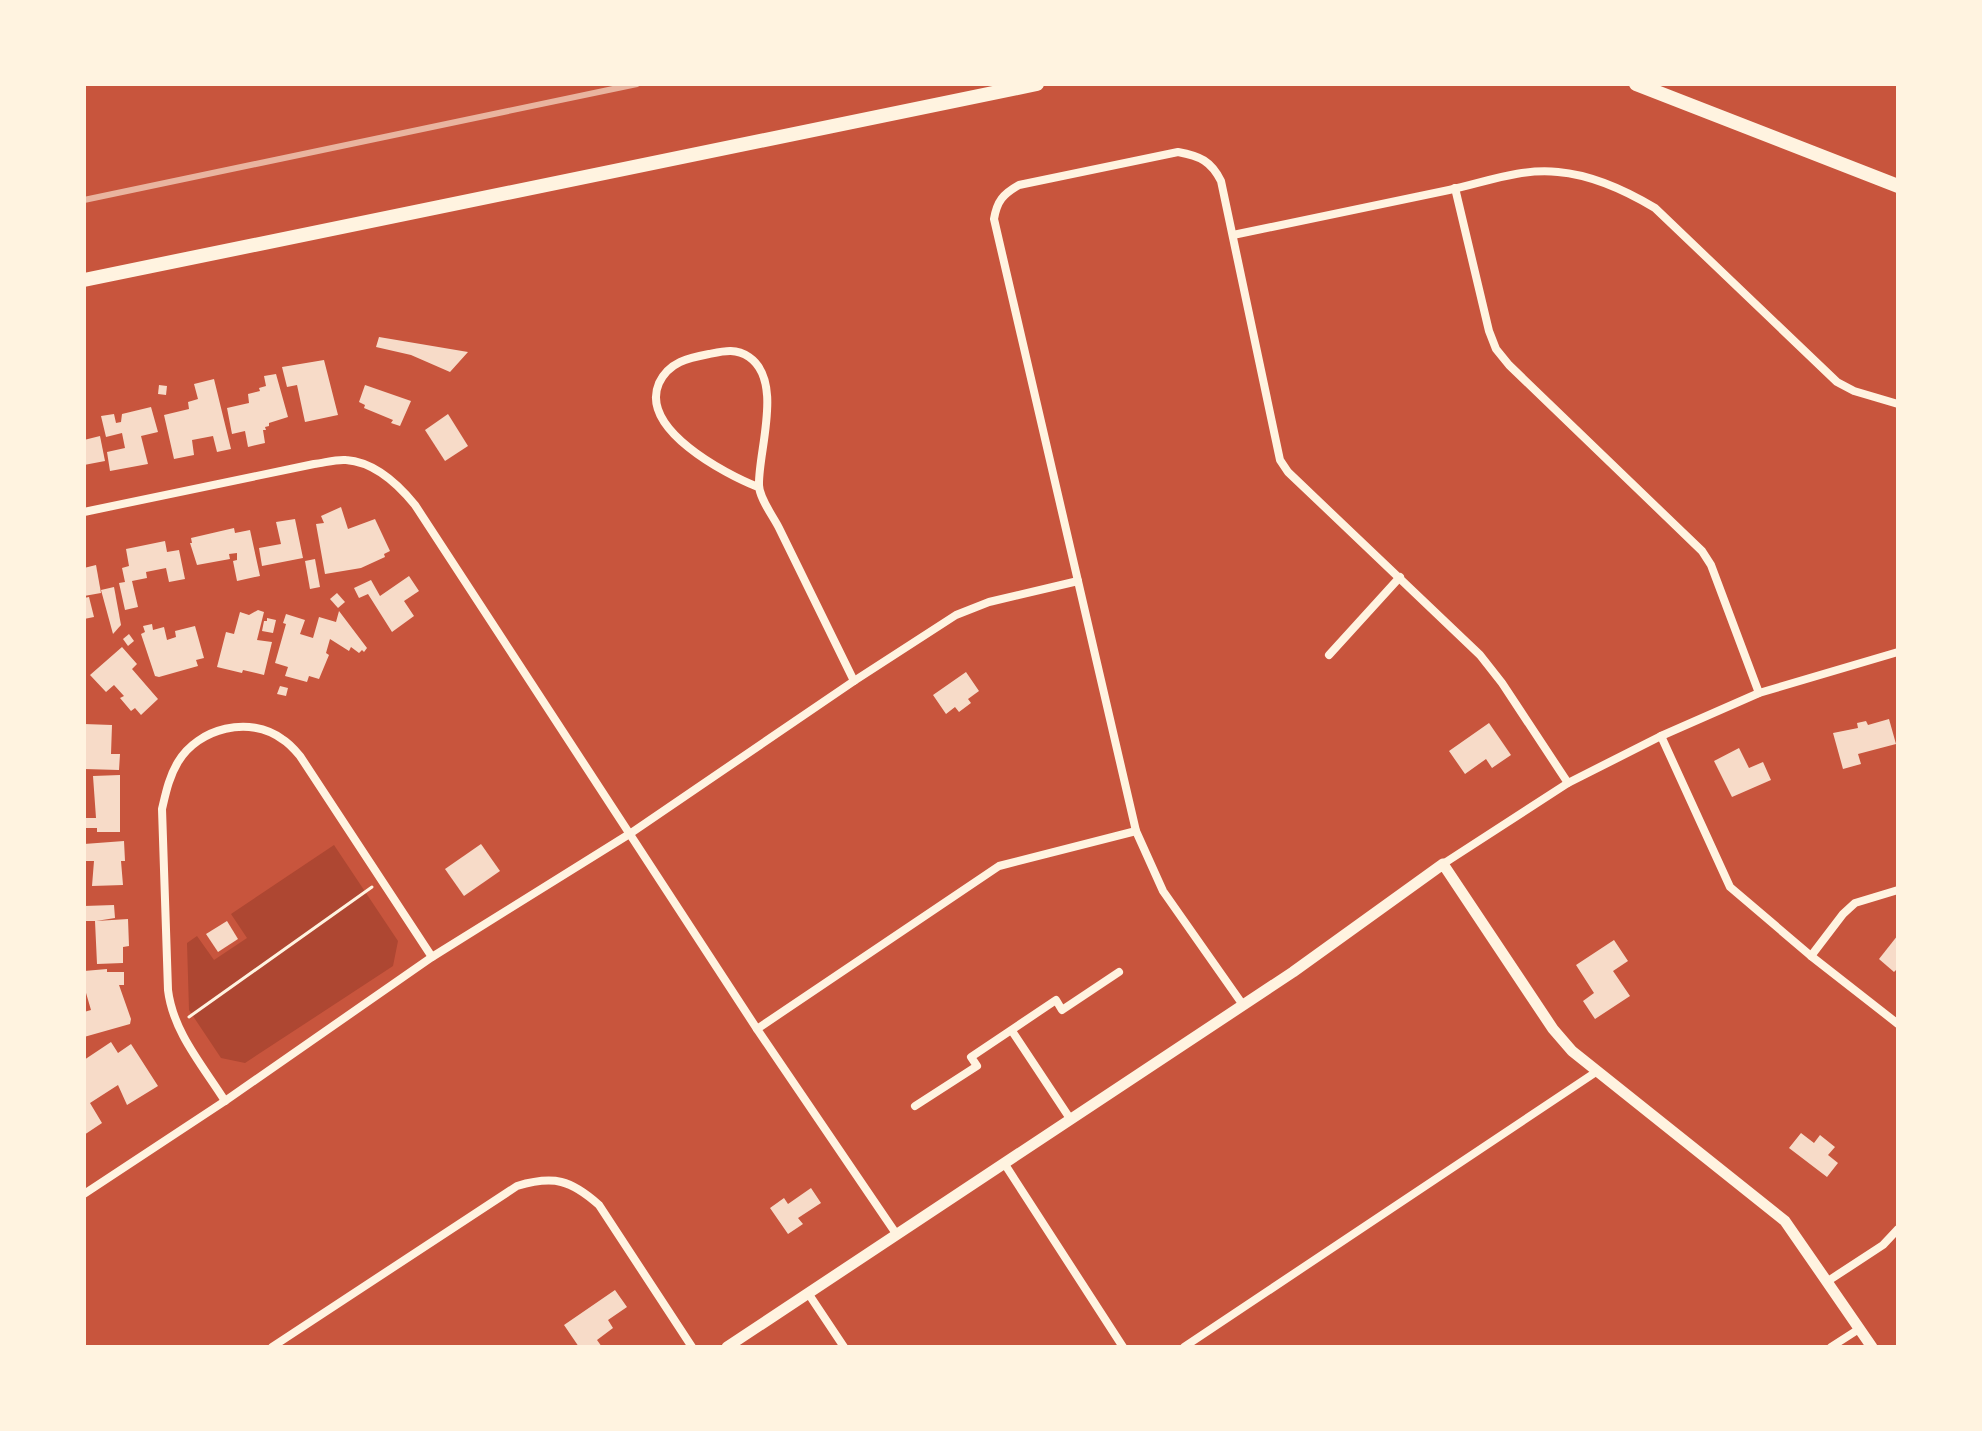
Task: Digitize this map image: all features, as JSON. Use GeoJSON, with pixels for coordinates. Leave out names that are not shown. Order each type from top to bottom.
{"type":"FeatureCollection","features":[{"type":"Feature","properties":{"kind":"main road"},"geometry":{"type":"LineString","coordinates":[[84,280],[1037,84]]}},
{"type":"Feature","properties":{"kind":"main road"},"geometry":{"type":"LineString","coordinates":[[1636,84],[1898,186]]}},
{"type":"Feature","properties":{"kind":"street"},"geometry":{"type":"LineString","coordinates":[[1243,1005],[1163,891],[1136,831],[994,219],[997,204],[1004,193],[1019,185],[1178,152],[1201,156],[1214,167],[1221,181],[1280,460],[1288,472],[1491,668],[1568,783]]}},
{"type":"Feature","properties":{"kind":"street"},"geometry":{"type":"LineString","coordinates":[[1233,235],[1525,171],[1559,172],[1626,190],[1655,208],[1837,382],[1854,391],[1898,404]]}},
{"type":"Feature","properties":{"kind":"street"},"geometry":{"type":"LineString","coordinates":[[1455,188],[1496,349],[1702,551],[1711,565],[1759,693]]}},
{"type":"Feature","properties":{"kind":"street"},"geometry":{"type":"LineString","coordinates":[[758,487],[728,475],[705,461],[660,417],[656,403],[657,387],[671,366],[692,357],[735,350],[755,361],[763,375],[767,395],[758,487],[854,681]]}},
{"type":"Feature","properties":{"kind":"street"},"geometry":{"type":"LineString","coordinates":[[84,512],[346,460],[369,467],[397,482],[631,833],[757,1029],[897,1235]]}},
{"type":"Feature","properties":{"kind":"street"},"geometry":{"type":"LineString","coordinates":[[1329,655],[1400,577]]}},
{"type":"Feature","properties":{"kind":"street"},"geometry":{"type":"LineString","coordinates":[[84,1194],[225,1101],[432,957],[631,833],[854,681],[972,607],[1078,581]]}},
{"type":"Feature","properties":{"kind":"street"},"geometry":{"type":"LineString","coordinates":[[727,1347],[1243,1005],[1443,864],[1568,783],[1661,736],[1759,693],[1898,652]]}},
{"type":"Feature","properties":{"kind":"street"},"geometry":{"type":"LineString","coordinates":[[225,1101],[177,1026],[170,1008],[168,990],[162,809],[168,781],[180,758],[197,743],[216,730],[241,727],[264,729],[282,738],[300,756],[432,957]]}},
{"type":"Feature","properties":{"kind":"street"},"geometry":{"type":"LineString","coordinates":[[1661,736],[1730,887],[1898,1024]]}},
{"type":"Feature","properties":{"kind":"street"},"geometry":{"type":"LineString","coordinates":[[757,1029],[999,866],[1016,859],[1136,831]]}},
{"type":"Feature","properties":{"kind":"street"},"geometry":{"type":"LineString","coordinates":[[1443,864],[1553,1029],[1572,1051],[1785,1221],[1872,1347]]}},
{"type":"Feature","properties":{"kind":"street"},"geometry":{"type":"LineString","coordinates":[[1811,956],[1855,903],[1898,890]]}},
{"type":"Feature","properties":{"kind":"street"},"geometry":{"type":"LineString","coordinates":[[915,1106],[977,1066],[971,1057],[1056,1000],[1062,1010],[1119,972]]}},
{"type":"Feature","properties":{"kind":"street"},"geometry":{"type":"LineString","coordinates":[[1012,1031],[1071,1120]]}},
{"type":"Feature","properties":{"kind":"street"},"geometry":{"type":"LineString","coordinates":[[1184,1347],[1596,1072]]}},
{"type":"Feature","properties":{"kind":"street"},"geometry":{"type":"LineString","coordinates":[[1004,1163],[1123,1347]]}},
{"type":"Feature","properties":{"kind":"street"},"geometry":{"type":"LineString","coordinates":[[272,1347],[517,1186],[537,1180],[561,1181],[580,1188],[599,1205],[692,1347]]}},
{"type":"Feature","properties":{"kind":"street"},"geometry":{"type":"LineString","coordinates":[[1828,1281],[1883,1245],[1898,1229]]}},
{"type":"Feature","properties":{"kind":"street"},"geometry":{"type":"LineString","coordinates":[[808,1293],[844,1347]]}},
{"type":"Feature","properties":{"kind":"street"},"geometry":{"type":"LineString","coordinates":[[1831,1347],[1859,1329]]}},
{"type":"Feature","properties":{"kind":"path"},"geometry":{"type":"LineString","coordinates":[[177,1026],[381,880]]}},
{"type":"Feature","properties":{"kind":"shaded area"},"geometry":{"type":"Polygon","coordinates":[[[334,845],[398,941],[393,966],[245,1063],[221,1058],[189,1010],[187,943],[197,936],[214,960],[247,938],[231,914],[334,845]]]}},
{"type":"Feature","properties":{"kind":"building"},"geometry":{"type":"Polygon","coordinates":[[[379,337],[468,352],[450,372],[411,355],[376,347],[379,337]]]}},
{"type":"Feature","properties":{"kind":"building"},"geometry":{"type":"Polygon","coordinates":[[[324,360],[338,415],[305,422],[297,385],[287,387],[282,367],[324,360]]]}},
{"type":"Feature","properties":{"kind":"building"},"geometry":{"type":"Polygon","coordinates":[[[276,374],[288,417],[265,427],[265,443],[248,447],[245,431],[232,434],[227,408],[249,403],[248,394],[266,386],[264,376],[276,374]]]}},
{"type":"Feature","properties":{"kind":"building"},"geometry":{"type":"Polygon","coordinates":[[[214,379],[231,449],[217,452],[213,436],[192,440],[194,455],[174,459],[164,415],[189,409],[188,402],[198,399],[194,384],[214,379]]]}},
{"type":"Feature","properties":{"kind":"building"},"geometry":{"type":"Polygon","coordinates":[[[159,385],[167,386],[166,395],[158,394],[159,385]]]}},
{"type":"Feature","properties":{"kind":"building"},"geometry":{"type":"Polygon","coordinates":[[[365,385],[411,401],[400,426],[364,408],[365,405],[359,402],[365,385]]]}},
{"type":"Feature","properties":{"kind":"building"},"geometry":{"type":"Polygon","coordinates":[[[151,407],[158,432],[141,436],[148,464],[110,471],[107,452],[125,448],[122,433],[106,437],[101,416],[114,414],[116,423],[121,422],[122,414],[151,407]]]}},
{"type":"Feature","properties":{"kind":"building"},"geometry":{"type":"Polygon","coordinates":[[[448,414],[468,446],[445,461],[425,430],[448,414]]]}},
{"type":"Feature","properties":{"kind":"building"},"geometry":{"type":"Polygon","coordinates":[[[100,436],[105,461],[84,465],[84,440],[100,436]]]}},
{"type":"Feature","properties":{"kind":"building"},"geometry":{"type":"Polygon","coordinates":[[[341,507],[348,529],[375,519],[390,551],[384,554],[385,557],[361,568],[325,574],[316,524],[324,523],[321,516],[341,507]]]}},
{"type":"Feature","properties":{"kind":"building"},"geometry":{"type":"Polygon","coordinates":[[[295,519],[303,558],[262,566],[259,548],[281,544],[276,522],[295,519]]]}},
{"type":"Feature","properties":{"kind":"building"},"geometry":{"type":"Polygon","coordinates":[[[234,528],[235,533],[250,530],[260,576],[237,581],[233,561],[237,560],[237,553],[229,554],[230,559],[197,565],[191,538],[234,528]]]}},
{"type":"Feature","properties":{"kind":"building"},"geometry":{"type":"Polygon","coordinates":[[[165,541],[167,552],[179,550],[185,579],[169,582],[166,568],[146,572],[147,578],[132,581],[138,607],[125,610],[119,583],[125,582],[122,568],[129,566],[126,549],[165,541]]]}},
{"type":"Feature","properties":{"kind":"building"},"geometry":{"type":"Polygon","coordinates":[[[315,559],[320,587],[310,589],[305,561],[315,559]]]}},
{"type":"Feature","properties":{"kind":"building"},"geometry":{"type":"Polygon","coordinates":[[[96,565],[101,593],[84,596],[84,568],[96,565]]]}},
{"type":"Feature","properties":{"kind":"building"},"geometry":{"type":"Polygon","coordinates":[[[409,576],[419,591],[404,601],[414,616],[392,632],[368,594],[359,598],[354,588],[371,580],[380,596],[409,576]]]}},
{"type":"Feature","properties":{"kind":"building"},"geometry":{"type":"Polygon","coordinates":[[[114,587],[121,625],[113,634],[101,590],[114,587]]]}},
{"type":"Feature","properties":{"kind":"building"},"geometry":{"type":"Polygon","coordinates":[[[337,593],[345,602],[338,608],[330,599],[337,593]]]}},
{"type":"Feature","properties":{"kind":"building"},"geometry":{"type":"Polygon","coordinates":[[[89,597],[94,617],[84,619],[84,598],[89,597]]]}},
{"type":"Feature","properties":{"kind":"building"},"geometry":{"type":"Polygon","coordinates":[[[258,610],[264,612],[257,640],[272,642],[264,675],[217,667],[226,632],[234,634],[240,612],[249,615],[258,610]]]}},
{"type":"Feature","properties":{"kind":"building"},"geometry":{"type":"Polygon","coordinates":[[[339,611],[367,648],[364,652],[359,653],[351,647],[349,651],[330,639],[326,653],[329,655],[319,679],[309,676],[307,682],[285,676],[288,667],[275,663],[286,614],[305,620],[300,634],[313,638],[319,617],[336,622],[339,611]]]}},
{"type":"Feature","properties":{"kind":"building"},"geometry":{"type":"Polygon","coordinates":[[[267,618],[276,620],[273,633],[262,631],[267,618]]]}},
{"type":"Feature","properties":{"kind":"building"},"geometry":{"type":"Polygon","coordinates":[[[152,624],[153,630],[164,627],[167,640],[176,637],[175,631],[195,626],[204,658],[196,660],[198,666],[155,676],[141,634],[145,632],[143,626],[152,624]]]}},
{"type":"Feature","properties":{"kind":"building"},"geometry":{"type":"Polygon","coordinates":[[[129,634],[134,641],[128,646],[123,639],[129,634]]]}},
{"type":"Feature","properties":{"kind":"building"},"geometry":{"type":"Polygon","coordinates":[[[122,647],[137,664],[132,669],[158,699],[141,715],[135,708],[131,711],[114,685],[106,692],[90,675],[122,647]]]}},
{"type":"Feature","properties":{"kind":"building"},"geometry":{"type":"Polygon","coordinates":[[[966,672],[979,691],[968,699],[971,703],[959,712],[955,707],[946,714],[933,695],[966,672]]]}},
{"type":"Feature","properties":{"kind":"building"},"geometry":{"type":"Polygon","coordinates":[[[280,686],[288,688],[286,696],[277,694],[280,686]]]}},
{"type":"Feature","properties":{"kind":"building"},"geometry":{"type":"Polygon","coordinates":[[[1889,719],[1896,744],[1858,754],[1861,764],[1843,769],[1833,733],[1858,728],[1857,723],[1866,721],[1868,725],[1889,719]]]}},
{"type":"Feature","properties":{"kind":"building"},"geometry":{"type":"Polygon","coordinates":[[[1489,723],[1511,755],[1492,768],[1486,759],[1465,774],[1449,751],[1489,723]]]}},
{"type":"Feature","properties":{"kind":"building"},"geometry":{"type":"Polygon","coordinates":[[[84,724],[112,725],[111,754],[120,754],[119,770],[84,769],[84,724]]]}},
{"type":"Feature","properties":{"kind":"building"},"geometry":{"type":"Polygon","coordinates":[[[1739,748],[1749,768],[1763,762],[1771,780],[1732,797],[1714,761],[1739,748]]]}},
{"type":"Feature","properties":{"kind":"building"},"geometry":{"type":"Polygon","coordinates":[[[120,775],[120,832],[97,832],[97,828],[84,828],[84,818],[96,818],[93,776],[120,775]]]}},
{"type":"Feature","properties":{"kind":"building"},"geometry":{"type":"Polygon","coordinates":[[[124,841],[125,861],[121,861],[123,885],[92,886],[94,861],[84,861],[84,844],[124,841]]]}},
{"type":"Feature","properties":{"kind":"building"},"geometry":{"type":"Polygon","coordinates":[[[481,844],[500,871],[464,896],[445,869],[481,844]]]}},
{"type":"Feature","properties":{"kind":"building"},"geometry":{"type":"Polygon","coordinates":[[[114,905],[115,918],[96,921],[128,919],[129,946],[123,947],[123,963],[97,964],[95,921],[84,921],[84,906],[114,905]]]}},
{"type":"Feature","properties":{"kind":"building"},"geometry":{"type":"Polygon","coordinates":[[[227,921],[238,939],[218,952],[206,934],[227,921]]]}},
{"type":"Feature","properties":{"kind":"building"},"geometry":{"type":"Polygon","coordinates":[[[1898,935],[1898,968],[1894,972],[1879,959],[1898,935]]]}},
{"type":"Feature","properties":{"kind":"building"},"geometry":{"type":"Polygon","coordinates":[[[1614,940],[1628,961],[1613,971],[1630,996],[1595,1019],[1583,1001],[1594,993],[1576,965],[1614,940]]]}},
{"type":"Feature","properties":{"kind":"building"},"geometry":{"type":"Polygon","coordinates":[[[107,969],[107,972],[124,972],[124,985],[119,985],[130,1024],[84,1037],[84,1012],[91,1010],[84,986],[84,971],[107,969]]]}},
{"type":"Feature","properties":{"kind":"building"},"geometry":{"type":"Polygon","coordinates":[[[111,1042],[118,1053],[131,1044],[158,1086],[127,1105],[118,1085],[90,1103],[102,1123],[84,1135],[84,1060],[111,1042]]]}},
{"type":"Feature","properties":{"kind":"building"},"geometry":{"type":"Polygon","coordinates":[[[1801,1133],[1814,1143],[1820,1135],[1835,1147],[1828,1155],[1838,1163],[1827,1177],[1789,1148],[1801,1133]]]}},
{"type":"Feature","properties":{"kind":"building"},"geometry":{"type":"Polygon","coordinates":[[[811,1188],[821,1203],[798,1218],[803,1224],[788,1234],[770,1208],[784,1198],[788,1204],[811,1188]]]}},
{"type":"Feature","properties":{"kind":"building"},"geometry":{"type":"Polygon","coordinates":[[[615,1290],[627,1307],[608,1320],[613,1328],[597,1340],[602,1347],[579,1347],[564,1325],[615,1290]]]}},
{"type":"Feature","properties":{"kind":"railway"},"geometry":{"type":"LineString","coordinates":[[84,200],[637,84]]}}]}
